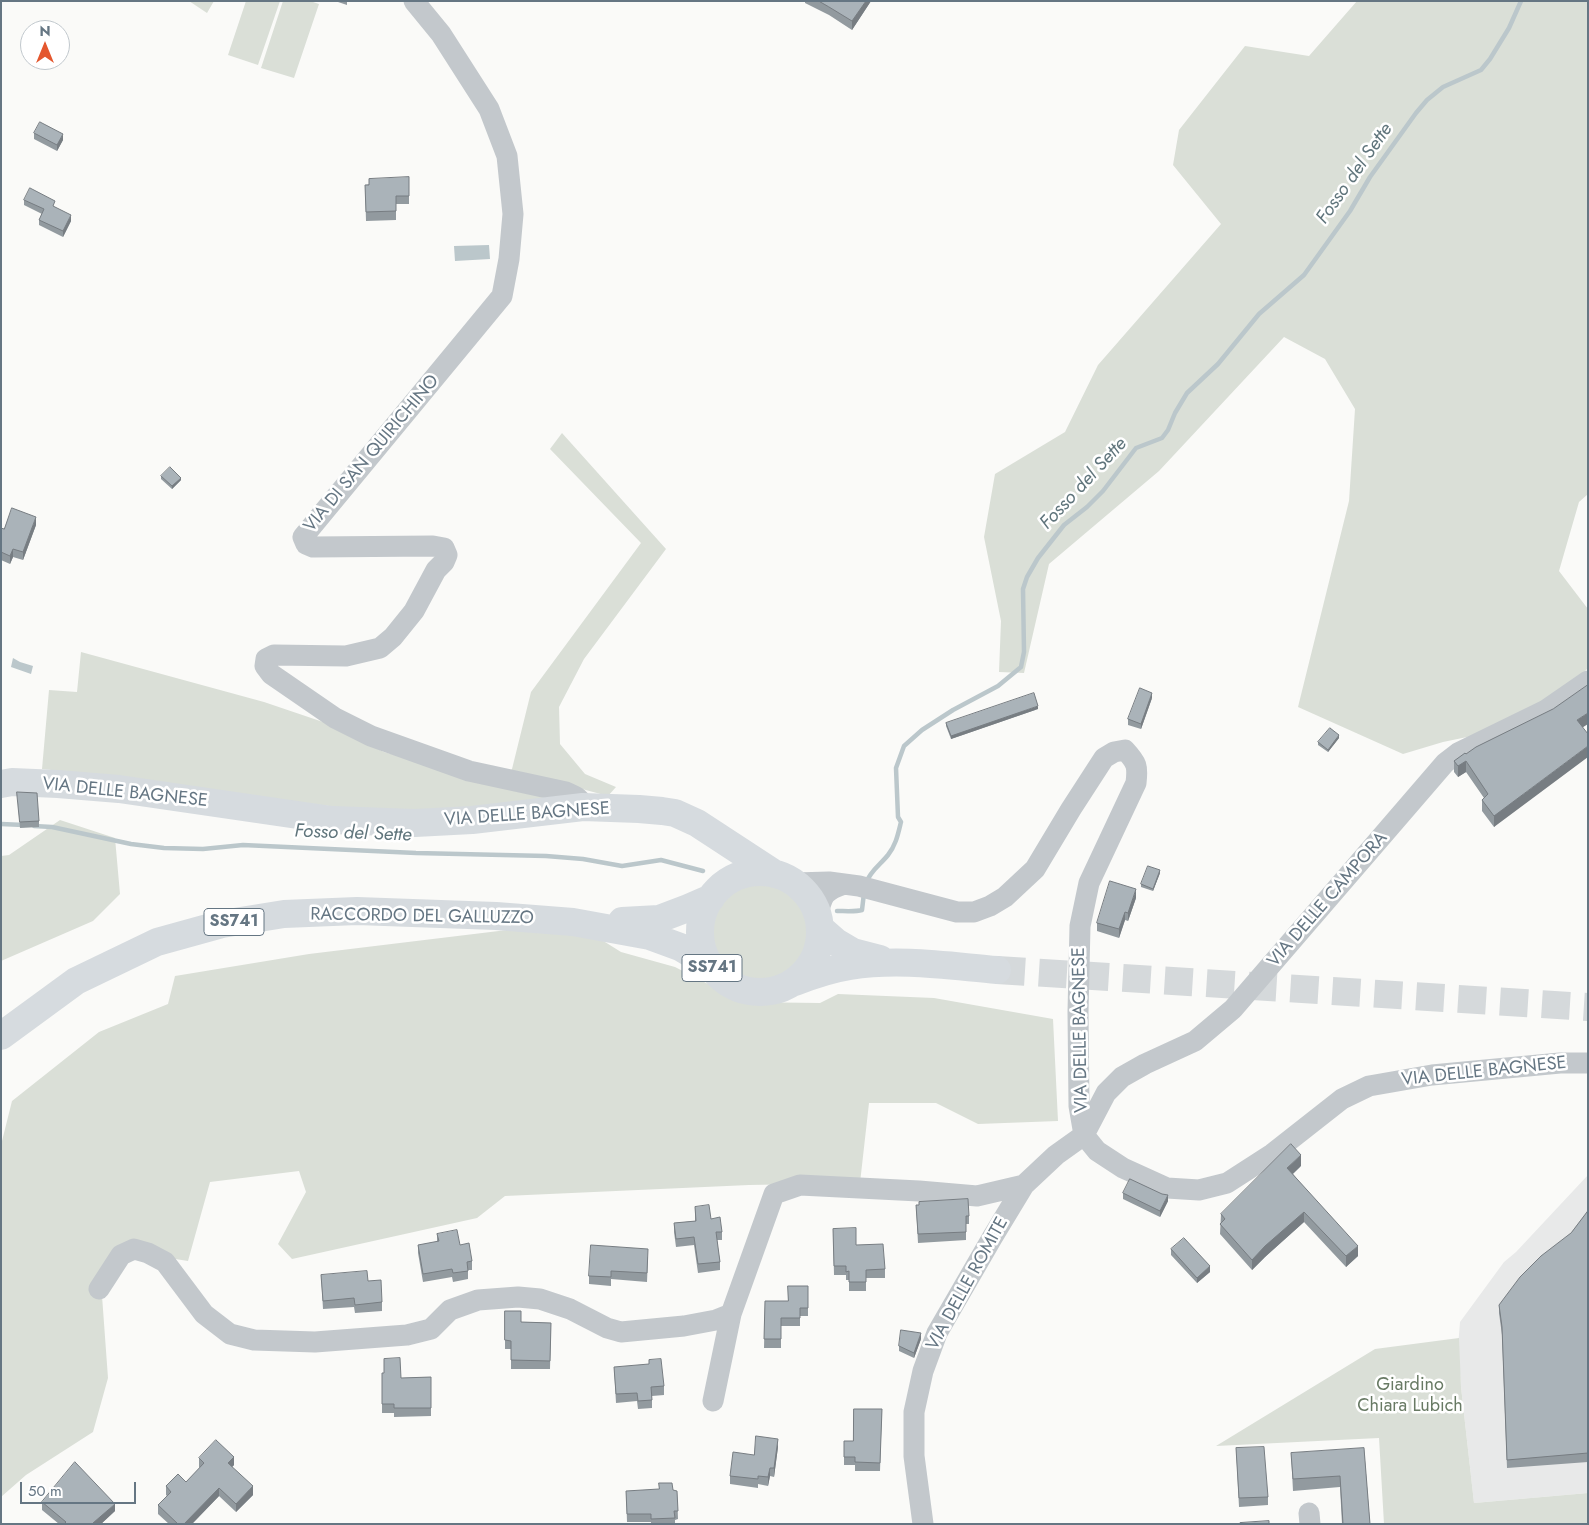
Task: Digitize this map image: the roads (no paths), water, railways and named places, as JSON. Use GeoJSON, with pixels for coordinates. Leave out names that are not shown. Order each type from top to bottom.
{"type":"FeatureCollection","features":[{"type":"Feature","properties":{"kind":"main road","name":"VIA DELLE BAGNESE"},"geometry":{"type":"LineString","coordinates":[[1,784],[12,782],[49,783],[118,789],[332,820],[415,823],[472,820],[583,807],[639,808],[675,813],[697,823],[785,879]]}},
{"type":"Feature","properties":{"kind":"main road"},"geometry":{"type":"LineString","coordinates":[[716,892],[725,859],[719,838]]}},
{"type":"Feature","properties":{"kind":"main road","name":"SS741"},"geometry":{"type":"LineString","coordinates":[[793,982],[803,974],[814,958],[820,941],[819,921],[811,900],[785,879],[753,873],[740,876],[716,892],[703,914],[701,941],[710,966],[721,977],[742,989],[761,992],[776,990],[823,972],[851,966],[893,962]]}},
{"type":"Feature","properties":{"kind":"main road","name":"RACCORDO DEL GALLUZZO"},"geometry":{"type":"LineString","coordinates":[[573,922],[659,919],[688,908],[716,892]]}},
{"type":"Feature","properties":{"kind":"main road","name":"RACCORDO DEL GALLUZZO"},"geometry":{"type":"LineString","coordinates":[[1,1036],[76,981],[157,942],[222,924],[284,914],[357,911],[496,916],[573,922],[650,936],[680,947],[710,966]]}},
{"type":"Feature","properties":{"kind":"main road","name":"SS741"},"geometry":{"type":"LineString","coordinates":[[819,921],[836,942],[853,952],[893,962],[997,970]]}},
{"type":"Feature","properties":{"kind":"street","name":"VIA DI SAN QUIRICHINO"},"geometry":{"type":"LineString","coordinates":[[414,1],[441,34],[489,110],[507,156],[513,214],[509,259],[502,296],[303,537],[306,544],[313,547],[433,546],[444,548],[447,555],[444,562],[436,570],[414,611],[393,637],[380,648],[346,656],[274,655],[266,659],[265,666],[271,674],[335,718],[371,736],[469,771],[566,792],[581,800],[583,807]]}},
{"type":"Feature","properties":{"kind":"street","name":"VIA DELLE CAMPORA"},"geometry":{"type":"LineString","coordinates":[[1084,1135],[1106,1093],[1122,1077],[1195,1041],[1233,1009],[1445,763],[1458,753],[1546,710],[1588,681]]}},
{"type":"Feature","properties":{"kind":"street","name":"VIA DELLE BAGNESE"},"geometry":{"type":"LineString","coordinates":[[785,879],[851,885],[957,912],[974,912],[990,906],[1005,897],[1035,869],[1104,758],[1114,752],[1125,750],[1134,759],[1138,768],[1136,783],[1089,883],[1080,926],[1078,1012],[1079,1106],[1084,1135],[1097,1151],[1123,1168],[1167,1188],[1199,1190],[1227,1183],[1272,1154],[1342,1099],[1369,1086],[1432,1076],[1560,1063],[1588,1063]]}},
{"type":"Feature","properties":{"kind":"street"},"geometry":{"type":"LineString","coordinates":[[819,921],[820,901],[825,893],[830,888],[851,885]]}},
{"type":"Feature","properties":{"kind":"street","name":"VIA DELLE ROMITE"},"geometry":{"type":"LineString","coordinates":[[923,1524],[914,1456],[914,1412],[923,1372],[937,1333],[1024,1185],[1056,1155],[1084,1135]]}},
{"type":"Feature","properties":{"kind":"street"},"geometry":{"type":"LineString","coordinates":[[713,1402],[731,1314],[774,1194],[800,1185],[977,1196],[1024,1185]]}},
{"type":"Feature","properties":{"kind":"street"},"geometry":{"type":"LineString","coordinates":[[99,1289],[121,1255],[134,1250],[148,1253],[165,1262],[204,1314],[230,1334],[254,1340],[315,1342],[407,1335],[431,1329],[450,1310],[478,1300],[518,1297],[540,1300],[570,1309],[607,1328],[621,1332],[708,1322],[731,1314]]}},
{"type":"Feature","properties":{"kind":"waterway","name":"Fosso del Sette"},"geometry":{"type":"LineString","coordinates":[[866,883],[873,871],[891,851],[898,835],[901,822],[898,817],[896,768],[904,746],[922,730],[953,710],[998,686],[1021,667],[1024,652],[1023,589],[1027,577],[1038,558],[1064,525],[1087,507],[1103,491],[1136,448],[1162,438],[1187,393],[1218,364],[1259,314],[1304,275],[1416,113],[1427,100],[1443,87],[1481,70],[1509,28],[1521,1]]}},
{"type":"Feature","properties":{"kind":"waterway","name":"Fosso del Sette"},"geometry":{"type":"LineString","coordinates":[[1,824],[24,825]]}},
{"type":"Feature","properties":{"kind":"waterway","name":"Fosso del Sette"},"geometry":{"type":"LineString","coordinates":[[34,826],[52,827],[131,844],[164,848],[203,849],[243,845],[416,853],[546,856],[583,859],[622,866],[661,860],[703,871]]}},
{"type":"Feature","properties":{"kind":"waterway","name":"Fosso del Sette"},"geometry":{"type":"LineString","coordinates":[[837,911],[862,910],[864,893]]}},
{"type":"Feature","properties":{"kind":"tunnel"},"geometry":{"type":"LineString","coordinates":[[997,970],[1588,1007]]}},
{"type":"Feature","properties":{"kind":"park label","name":"Giardino Chiara Lubich"},"geometry":{"type":"Point","coordinates":[1410,1396]}}]}
